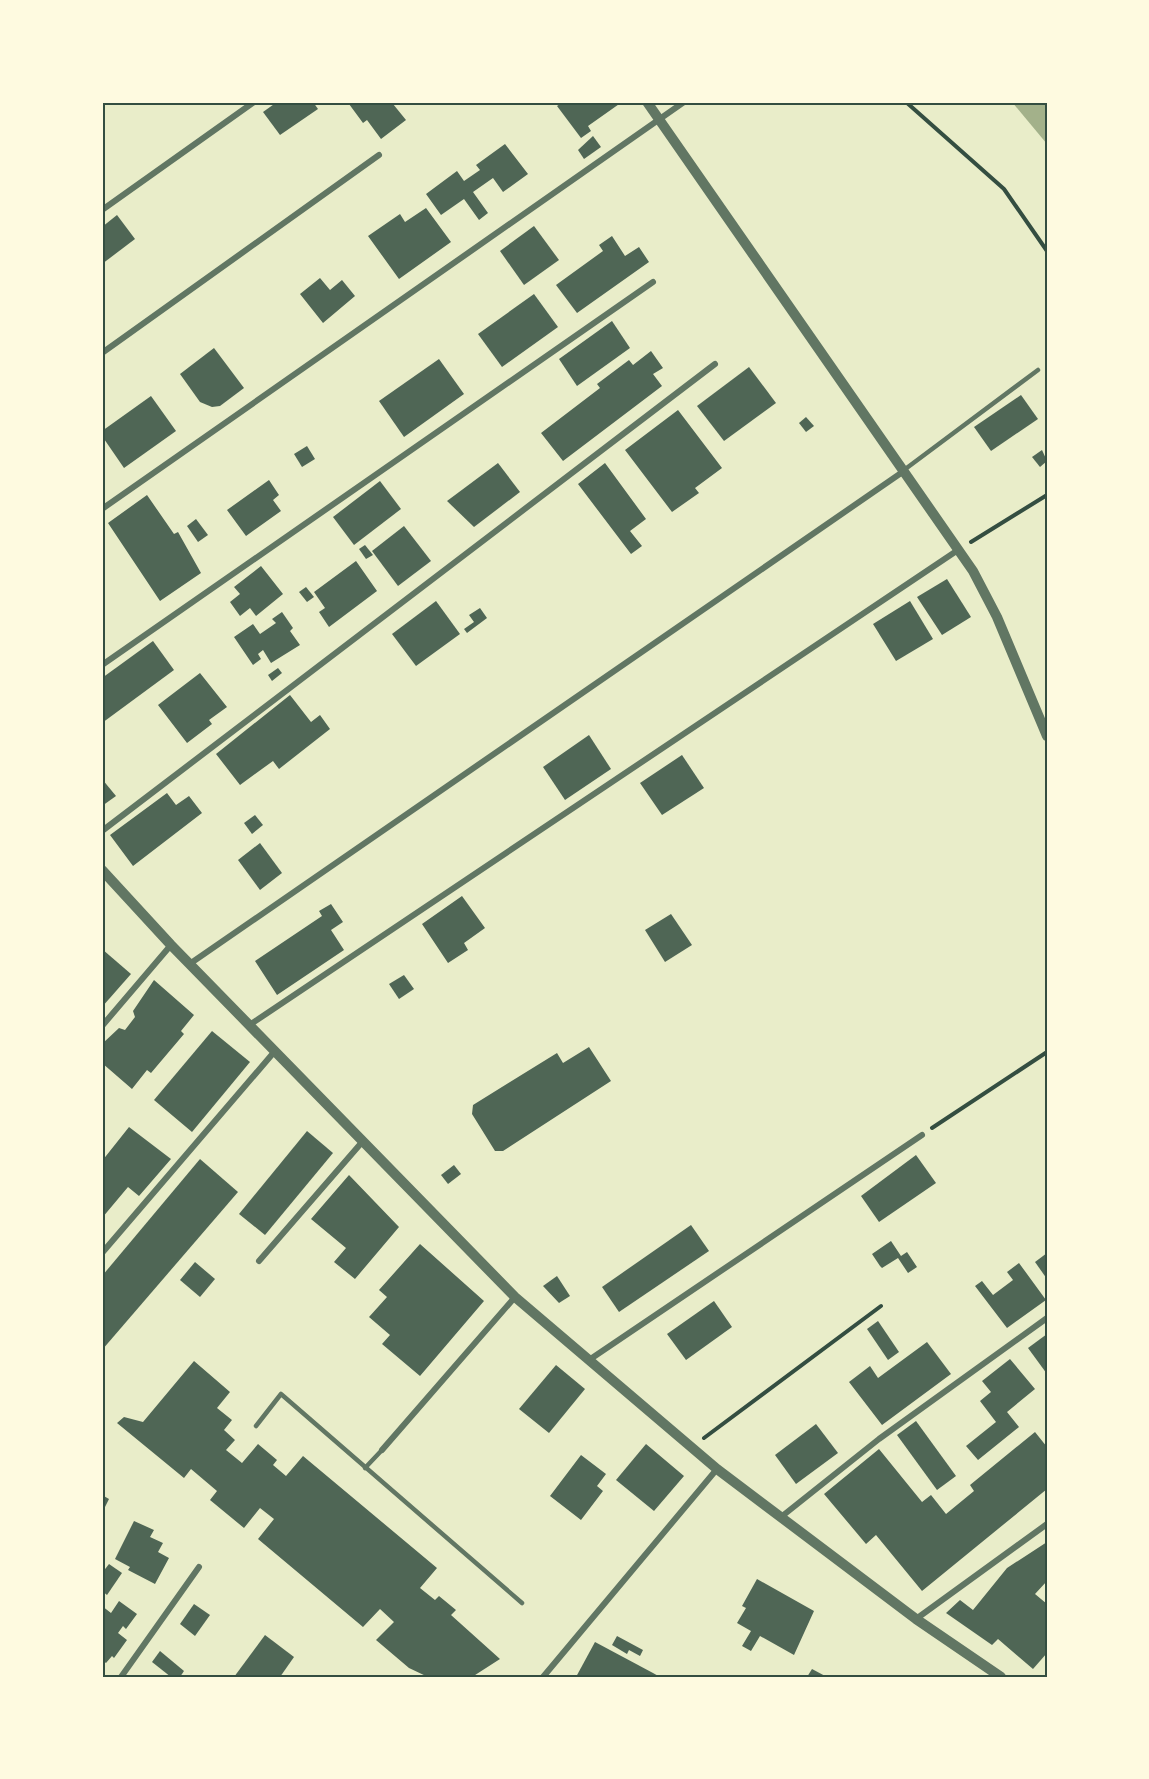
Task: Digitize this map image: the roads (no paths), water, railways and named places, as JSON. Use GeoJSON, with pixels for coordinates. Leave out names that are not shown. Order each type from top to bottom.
{"type":"FeatureCollection","features":[{"type":"Feature","properties":{"kind":"street"},"geometry":{"type":"LineString","coordinates":[[102,210],[254,102]]}},
{"type":"Feature","properties":{"kind":"street"},"geometry":{"type":"LineString","coordinates":[[647,102],[958,550],[997,617],[1047,736]]}},
{"type":"Feature","properties":{"kind":"street"},"geometry":{"type":"LineString","coordinates":[[102,509],[684,102]]}},
{"type":"Feature","properties":{"kind":"street"},"geometry":{"type":"LineString","coordinates":[[102,353],[379,155]]}},
{"type":"Feature","properties":{"kind":"street"},"geometry":{"type":"LineString","coordinates":[[102,665],[653,282]]}},
{"type":"Feature","properties":{"kind":"street"},"geometry":{"type":"LineString","coordinates":[[102,831],[715,364]]}},
{"type":"Feature","properties":{"kind":"street"},"geometry":{"type":"LineString","coordinates":[[190,963],[904,470]]}},
{"type":"Feature","properties":{"kind":"street"},"geometry":{"type":"LineString","coordinates":[[251,1024],[958,550]]}},
{"type":"Feature","properties":{"kind":"street"},"geometry":{"type":"LineString","coordinates":[[102,870],[171,945],[251,1024],[515,1297],[717,1469],[916,1619],[1001,1677]]}},
{"type":"Feature","properties":{"kind":"street"},"geometry":{"type":"LineString","coordinates":[[102,1026],[171,945]]}},
{"type":"Feature","properties":{"kind":"street"},"geometry":{"type":"LineString","coordinates":[[102,1253],[276,1050]]}},
{"type":"Feature","properties":{"kind":"street"},"geometry":{"type":"LineString","coordinates":[[589,1360],[922,1135]]}},
{"type":"Feature","properties":{"kind":"street"},"geometry":{"type":"LineString","coordinates":[[259,1261],[364,1141]]}},
{"type":"Feature","properties":{"kind":"street"},"geometry":{"type":"LineString","coordinates":[[382,1450],[515,1297]]}},
{"type":"Feature","properties":{"kind":"street"},"geometry":{"type":"LineString","coordinates":[[781,1516],[879,1439],[1047,1318]]}},
{"type":"Feature","properties":{"kind":"street"},"geometry":{"type":"LineString","coordinates":[[543,1677],[717,1469]]}},
{"type":"Feature","properties":{"kind":"street"},"geometry":{"type":"LineString","coordinates":[[916,1619],[1047,1524]]}},
{"type":"Feature","properties":{"kind":"street"},"geometry":{"type":"LineString","coordinates":[[122,1677],[199,1567]]}},
{"type":"Feature","properties":{"kind":"lane"},"geometry":{"type":"LineString","coordinates":[[904,470],[1038,370]]}},
{"type":"Feature","properties":{"kind":"lane"},"geometry":{"type":"LineString","coordinates":[[256,1426],[281,1394],[522,1603]]}},
{"type":"Feature","properties":{"kind":"lane"},"geometry":{"type":"LineString","coordinates":[[365,1468],[382,1450]]}}]}
